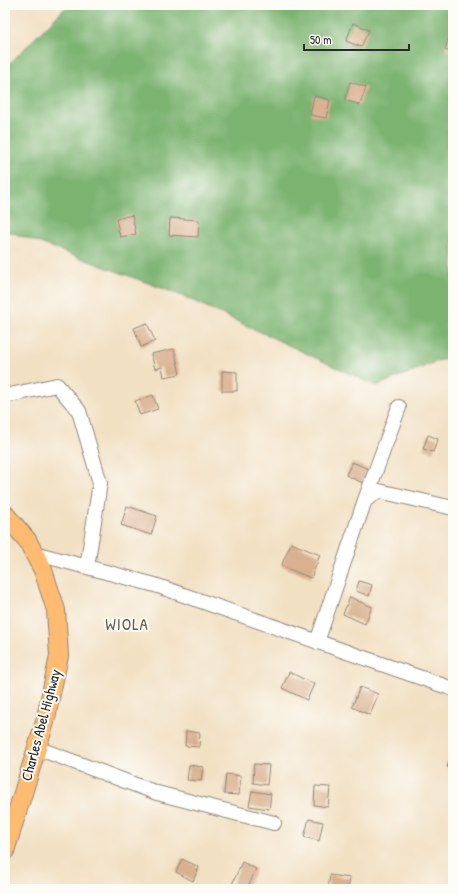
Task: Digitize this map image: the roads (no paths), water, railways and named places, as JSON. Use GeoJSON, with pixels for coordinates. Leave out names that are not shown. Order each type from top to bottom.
{"type":"FeatureCollection","features":[{"type":"Feature","properties":{"kind":"main road","name":"Charles Abel Highway"},"geometry":{"type":"LineString","coordinates":[[5,514],[27,540],[43,570],[56,610],[59,656],[45,722],[5,852]]}},
{"type":"Feature","properties":{"kind":"street"},"geometry":{"type":"LineString","coordinates":[[5,396],[57,385],[79,411],[100,483],[87,567]]}},
{"type":"Feature","properties":{"kind":"street"},"geometry":{"type":"LineString","coordinates":[[317,642],[398,407]]}},
{"type":"Feature","properties":{"kind":"street"},"geometry":{"type":"LineString","coordinates":[[365,500],[378,491],[453,508]]}},
{"type":"Feature","properties":{"kind":"street"},"geometry":{"type":"LineString","coordinates":[[34,553],[155,585],[453,689]]}},
{"type":"Feature","properties":{"kind":"street"},"geometry":{"type":"LineString","coordinates":[[37,748],[157,793],[274,823]]}},
{"type":"Feature","properties":{"kind":"waterway"},"geometry":{"type":"LineString","coordinates":[[5,8],[8,5]]}},
{"type":"Feature","properties":{"kind":"district","name":"WIOLA"},"geometry":{"type":"Point","coordinates":[127,624]}}]}
